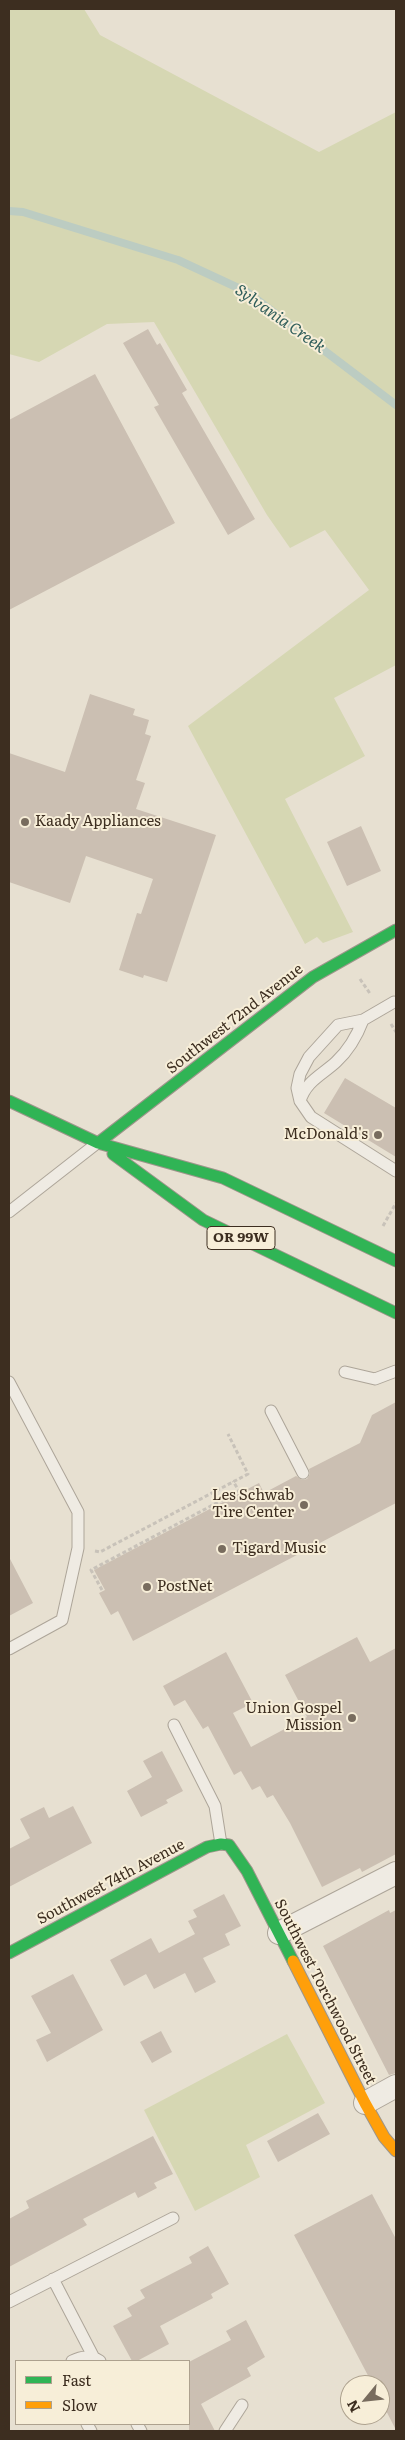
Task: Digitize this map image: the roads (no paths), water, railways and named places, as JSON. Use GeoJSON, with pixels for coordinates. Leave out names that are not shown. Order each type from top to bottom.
{"type":"FeatureCollection","features":[{"type":"Feature","properties":{"kind":"main road","name":"Southwest 72nd Avenue"},"geometry":{"type":"LineString","coordinates":[[98,1143],[313,977],[396,930]]}},
{"type":"Feature","properties":{"kind":"main road","name":"OR 99W"},"geometry":{"type":"LineString","coordinates":[[9,1101],[98,1143],[223,1178],[396,1261]]}},
{"type":"Feature","properties":{"kind":"main road","name":"OR 99W"},"geometry":{"type":"LineString","coordinates":[[98,1143],[203,1220],[396,1313]]}},
{"type":"Feature","properties":{"kind":"main road","name":"Southwest Torchwood Street"},"geometry":{"type":"LineString","coordinates":[[225,1844],[247,1871],[365,2103],[384,2137],[396,2151]]}},
{"type":"Feature","properties":{"kind":"main road","name":"Southwest 74th Avenue"},"geometry":{"type":"LineString","coordinates":[[9,1953],[206,1847],[225,1844]]}},
{"type":"Feature","properties":{"kind":"street"},"geometry":{"type":"LineString","coordinates":[[279,1933],[396,1873]]}},
{"type":"Feature","properties":{"kind":"street"},"geometry":{"type":"LineString","coordinates":[[365,2103],[396,2086]]}},
{"type":"Feature","properties":{"kind":"lane"},"geometry":{"type":"LineString","coordinates":[[394,1002],[363,1020],[338,1025],[319,1044],[300,1074],[297,1088],[300,1101],[311,1117],[396,1171]]}},
{"type":"Feature","properties":{"kind":"lane"},"geometry":{"type":"LineString","coordinates":[[300,1101],[304,1088],[337,1062],[356,1038],[363,1020]]}},
{"type":"Feature","properties":{"kind":"lane"},"geometry":{"type":"LineString","coordinates":[[9,1212],[98,1143]]}},
{"type":"Feature","properties":{"kind":"lane"},"geometry":{"type":"LineString","coordinates":[[345,1372],[375,1379],[396,1371]]}},
{"type":"Feature","properties":{"kind":"lane"},"geometry":{"type":"LineString","coordinates":[[9,1382],[78,1512],[78,1548],[62,1620],[9,1649]]}},
{"type":"Feature","properties":{"kind":"lane"},"geometry":{"type":"LineString","coordinates":[[271,1411],[303,1472]]}},
{"type":"Feature","properties":{"kind":"lane"},"geometry":{"type":"LineString","coordinates":[[174,1725],[215,1806],[225,1844]]}},
{"type":"Feature","properties":{"kind":"lane"},"geometry":{"type":"LineString","coordinates":[[9,2302],[173,2218]]}},
{"type":"Feature","properties":{"kind":"lane"},"geometry":{"type":"LineString","coordinates":[[53,2279],[96,2359]]}},
{"type":"Feature","properties":{"kind":"lane"},"geometry":{"type":"LineString","coordinates":[[74,2360],[80,2357],[96,2359]]}},
{"type":"Feature","properties":{"kind":"lane"},"geometry":{"type":"LineString","coordinates":[[225,2431],[242,2404]]}},
{"type":"Feature","properties":{"kind":"waterway","name":"Sylvania Creek"},"geometry":{"type":"LineString","coordinates":[[9,211],[23,212],[178,260],[247,292],[396,405]]}},
{"type":"Feature","properties":{"kind":"place","name":"Kaady Appliances"},"geometry":{"type":"Point","coordinates":[25,822]}},
{"type":"Feature","properties":{"kind":"place","name":"McDonald's"},"geometry":{"type":"Point","coordinates":[378,1135]}},
{"type":"Feature","properties":{"kind":"place","name":"Les Schwab Tire Center"},"geometry":{"type":"Point","coordinates":[304,1505]}},
{"type":"Feature","properties":{"kind":"place","name":"Tigard Music"},"geometry":{"type":"Point","coordinates":[222,1549]}},
{"type":"Feature","properties":{"kind":"place","name":"PostNet"},"geometry":{"type":"Point","coordinates":[147,1587]}},
{"type":"Feature","properties":{"kind":"place","name":"Union Gospel Mission"},"geometry":{"type":"Point","coordinates":[352,1718]}}]}
